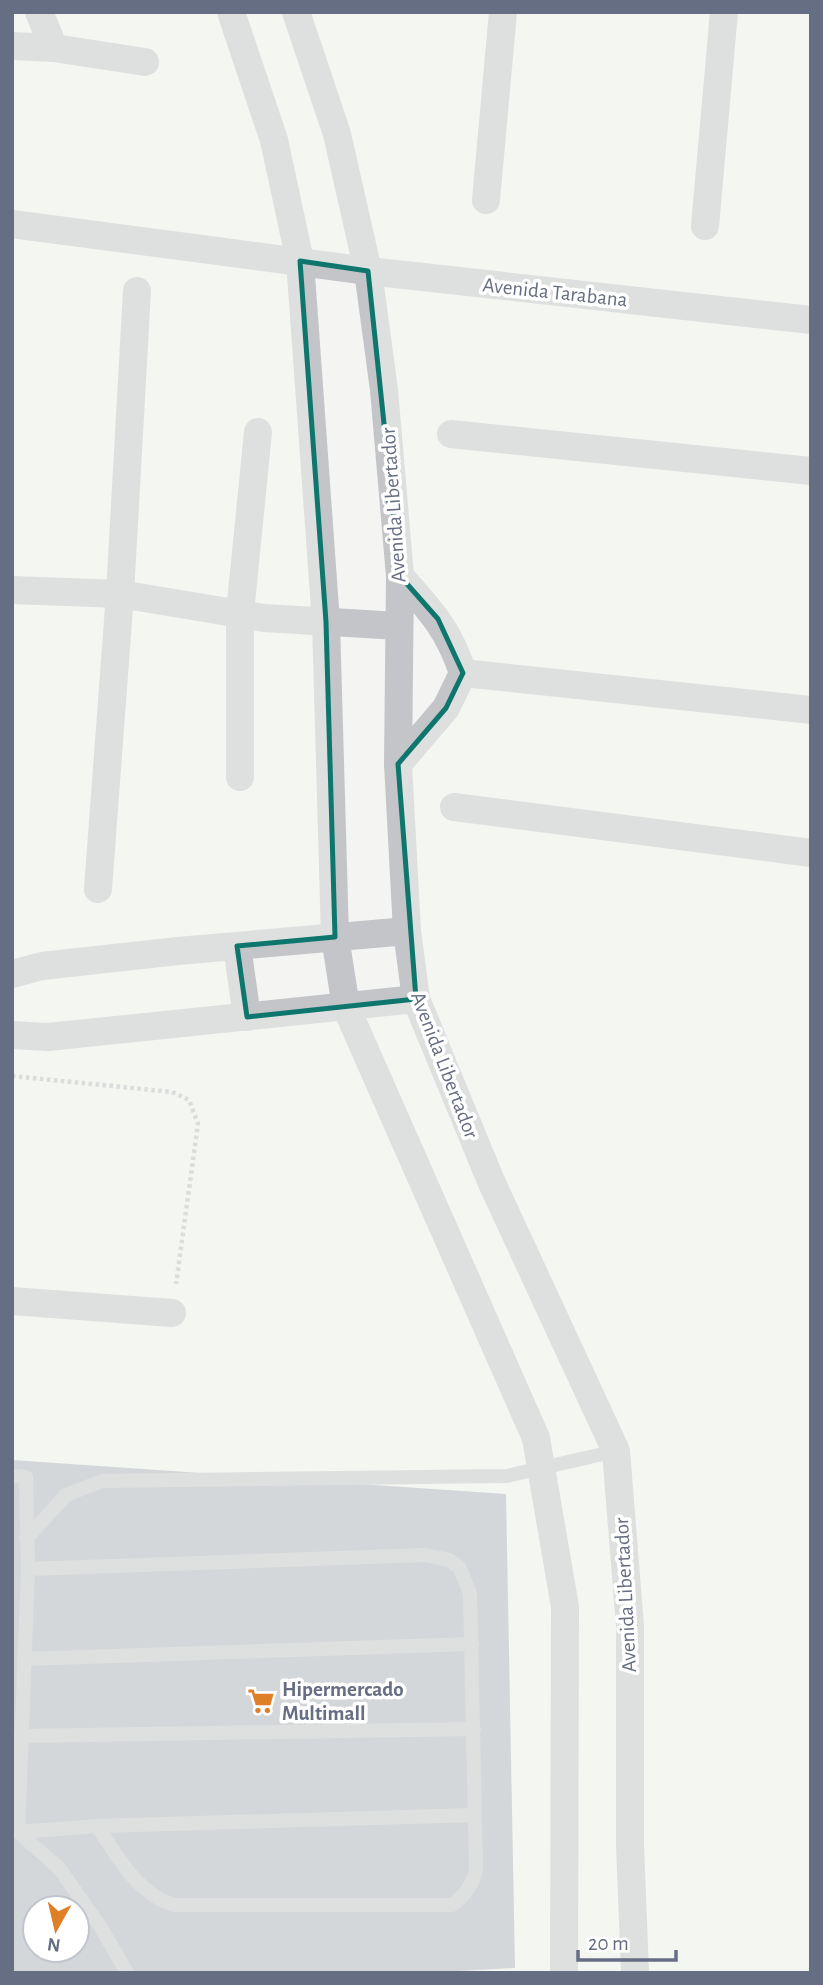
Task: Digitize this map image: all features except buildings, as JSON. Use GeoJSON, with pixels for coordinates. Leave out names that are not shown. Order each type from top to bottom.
{"type":"FeatureCollection","features":[{"type":"Feature","properties":{"kind":"street"},"geometry":{"type":"LineString","coordinates":[[39,12],[54,48]]}},
{"type":"Feature","properties":{"kind":"street"},"geometry":{"type":"LineString","coordinates":[[231,12],[274,139],[300,261],[326,622],[335,937],[346,1007],[536,1438],[565,1607],[564,1973]]}},
{"type":"Feature","properties":{"kind":"street","name":"Avenida Libertador"},"geometry":{"type":"LineString","coordinates":[[296,12],[337,134],[368,271],[384,390],[400,576],[398,764],[407,931],[416,999],[491,1181],[617,1451],[630,1626],[631,1844],[635,1973]]}},
{"type":"Feature","properties":{"kind":"street"},"geometry":{"type":"LineString","coordinates":[[486,200],[503,12]]}},
{"type":"Feature","properties":{"kind":"street"},"geometry":{"type":"LineString","coordinates":[[705,226],[724,12]]}},
{"type":"Feature","properties":{"kind":"street"},"geometry":{"type":"LineString","coordinates":[[12,46],[54,48],[145,62]]}},
{"type":"Feature","properties":{"kind":"street","name":"Avenida Tarabana"},"geometry":{"type":"LineString","coordinates":[[12,224],[368,271],[811,320]]}},
{"type":"Feature","properties":{"kind":"street"},"geometry":{"type":"LineString","coordinates":[[97,890],[120,594],[138,291]]}},
{"type":"Feature","properties":{"kind":"street"},"geometry":{"type":"LineString","coordinates":[[240,777],[240,613],[258,432]]}},
{"type":"Feature","properties":{"kind":"street"},"geometry":{"type":"LineString","coordinates":[[451,434],[811,471]]}},
{"type":"Feature","properties":{"kind":"street"},"geometry":{"type":"LineString","coordinates":[[398,764],[446,708],[463,673],[454,645],[438,619],[400,576]]}},
{"type":"Feature","properties":{"kind":"street"},"geometry":{"type":"LineString","coordinates":[[12,590],[120,594],[264,618],[399,626]]}},
{"type":"Feature","properties":{"kind":"street"},"geometry":{"type":"LineString","coordinates":[[463,673],[811,710]]}},
{"type":"Feature","properties":{"kind":"street"},"geometry":{"type":"LineString","coordinates":[[454,807],[811,853]]}},
{"type":"Feature","properties":{"kind":"street"},"geometry":{"type":"LineString","coordinates":[[12,974],[42,966],[407,931]]}},
{"type":"Feature","properties":{"kind":"street"},"geometry":{"type":"LineString","coordinates":[[237,946],[247,1017]]}},
{"type":"Feature","properties":{"kind":"street"},"geometry":{"type":"LineString","coordinates":[[12,1035],[48,1037],[416,999]]}},
{"type":"Feature","properties":{"kind":"street"},"geometry":{"type":"LineString","coordinates":[[12,1301],[172,1312]]}},
{"type":"Feature","properties":{"kind":"lane"},"geometry":{"type":"LineString","coordinates":[[26,1539],[66,1496],[102,1481],[507,1476],[617,1451]]}},
{"type":"Feature","properties":{"kind":"lane"},"geometry":{"type":"LineString","coordinates":[[12,1476],[26,1477],[28,1569],[15,1831]]}},
{"type":"Feature","properties":{"kind":"lane"},"geometry":{"type":"LineString","coordinates":[[28,1569],[426,1555],[449,1560],[459,1567],[470,1594],[476,1869],[474,1881],[468,1891],[452,1905],[165,1903],[132,1876],[97,1826]]}},
{"type":"Feature","properties":{"kind":"lane"},"geometry":{"type":"LineString","coordinates":[[24,1659],[472,1644]]}},
{"type":"Feature","properties":{"kind":"lane"},"geometry":{"type":"LineString","coordinates":[[21,1736],[474,1728]]}},
{"type":"Feature","properties":{"kind":"lane"},"geometry":{"type":"LineString","coordinates":[[15,1831],[97,1826],[475,1815]]}},
{"type":"Feature","properties":{"kind":"lane"},"geometry":{"type":"LineString","coordinates":[[15,1831],[59,1867],[102,1928],[127,1973]]}},
{"type":"Feature","properties":{"kind":"path"},"geometry":{"type":"LineString","coordinates":[[12,1076],[172,1092],[189,1100],[198,1124],[172,1312]]}},
{"type":"Feature","properties":{"kind":"highlighted area"},"geometry":{"type":"Polygon","coordinates":[[[300,261],[368,271],[400,576],[438,619],[463,673],[446,708],[398,764],[416,999],[247,1017],[237,946],[335,937],[326,622],[300,261]]]}},
{"type":"Feature","properties":{"kind":"place","name":"Hipermercado Multimall"},"geometry":{"type":"Point","coordinates":[261,1701]}}]}
